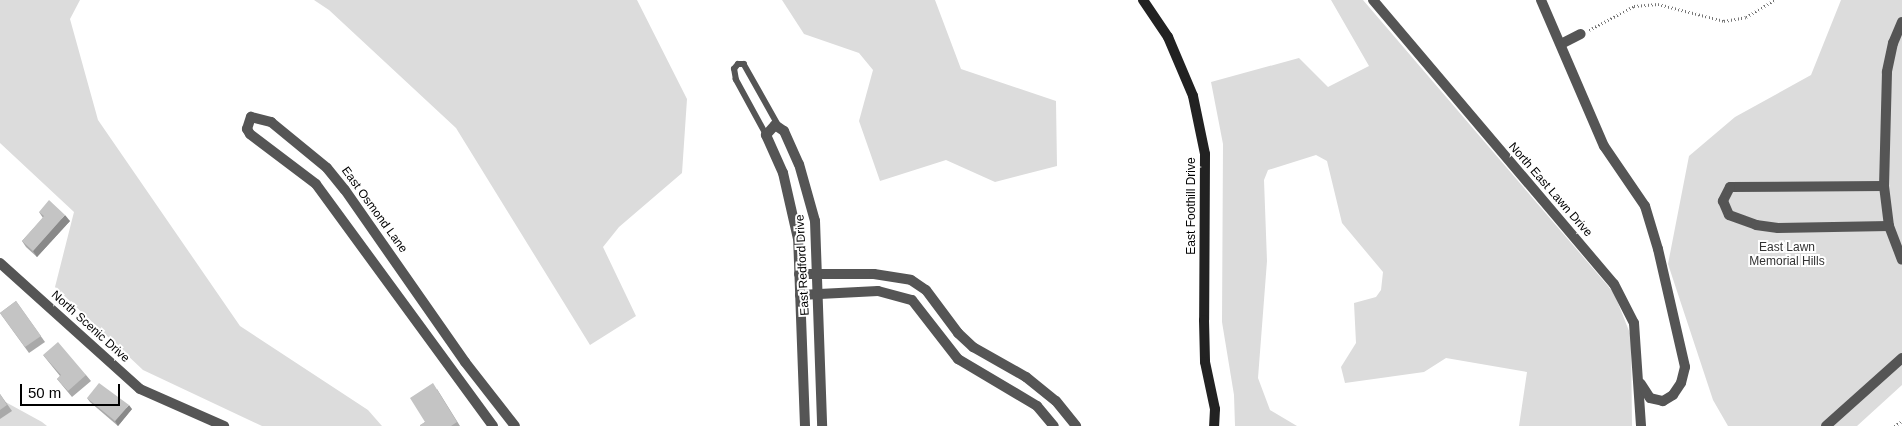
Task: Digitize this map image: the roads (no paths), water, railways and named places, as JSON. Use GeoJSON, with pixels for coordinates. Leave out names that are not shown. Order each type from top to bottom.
{"type":"FeatureCollection","features":[{"type":"Feature","properties":{"kind":"street","name":"East Foothill Drive"},"geometry":{"type":"LineString","coordinates":[[1143,0],[1168,37],[1193,96],[1205,154],[1205,362],[1215,409],[1214,426]]}},
{"type":"Feature","properties":{"kind":"street","name":"North East Lawn Drive"},"geometry":{"type":"LineString","coordinates":[[1373,0],[1614,284],[1634,323],[1640,384],[1641,426]]}},
{"type":"Feature","properties":{"kind":"street"},"geometry":{"type":"LineString","coordinates":[[1541,0],[1562,44],[1604,146],[1645,206],[1677,327],[1685,367],[1682,383],[1673,395],[1663,400],[1650,398],[1640,384]]}},
{"type":"Feature","properties":{"kind":"street"},"geometry":{"type":"LineString","coordinates":[[1902,22],[1893,43],[1887,72],[1884,186],[1889,226],[1902,260]]}},
{"type":"Feature","properties":{"kind":"street"},"geometry":{"type":"LineString","coordinates":[[1562,44],[1581,34]]}},
{"type":"Feature","properties":{"kind":"street","name":"East Osmond Lane"},"geometry":{"type":"LineString","coordinates":[[493,426],[316,184],[250,134],[247,129],[251,117],[271,122],[327,168],[346,190],[465,362],[515,426]]}},
{"type":"Feature","properties":{"kind":"street"},"geometry":{"type":"LineString","coordinates":[[766,135],[770,127],[779,126]]}},
{"type":"Feature","properties":{"kind":"street","name":"East Redford Drive"},"geometry":{"type":"LineString","coordinates":[[779,126],[807,183],[815,221],[819,294],[822,426]]}},
{"type":"Feature","properties":{"kind":"street","name":"East Redford Drive"},"geometry":{"type":"LineString","coordinates":[[766,135],[783,173],[794,212],[799,274],[805,426]]}},
{"type":"Feature","properties":{"kind":"street"},"geometry":{"type":"LineString","coordinates":[[1884,186],[1730,187],[1723,201],[1729,215],[1756,225],[1778,228],[1889,226]]}},
{"type":"Feature","properties":{"kind":"street","name":"North Scenic Drive"},"geometry":{"type":"LineString","coordinates":[[0,263],[140,389],[224,426]]}},
{"type":"Feature","properties":{"kind":"street"},"geometry":{"type":"LineString","coordinates":[[799,274],[885,274],[919,284],[973,347],[1026,377],[1056,401],[1076,426]]}},
{"type":"Feature","properties":{"kind":"street"},"geometry":{"type":"LineString","coordinates":[[800,295],[878,291],[912,300],[958,359],[1037,406],[1054,426]]}},
{"type":"Feature","properties":{"kind":"street"},"geometry":{"type":"LineString","coordinates":[[1826,426],[1902,358]]}},
{"type":"Feature","properties":{"kind":"lane"},"geometry":{"type":"LineString","coordinates":[[766,135],[736,80],[734,69],[738,64],[744,64],[779,126]]}},
{"type":"Feature","properties":{"kind":"park label","name":"East Lawn Memorial Hills"},"geometry":{"type":"Point","coordinates":[1787,255]}}]}
